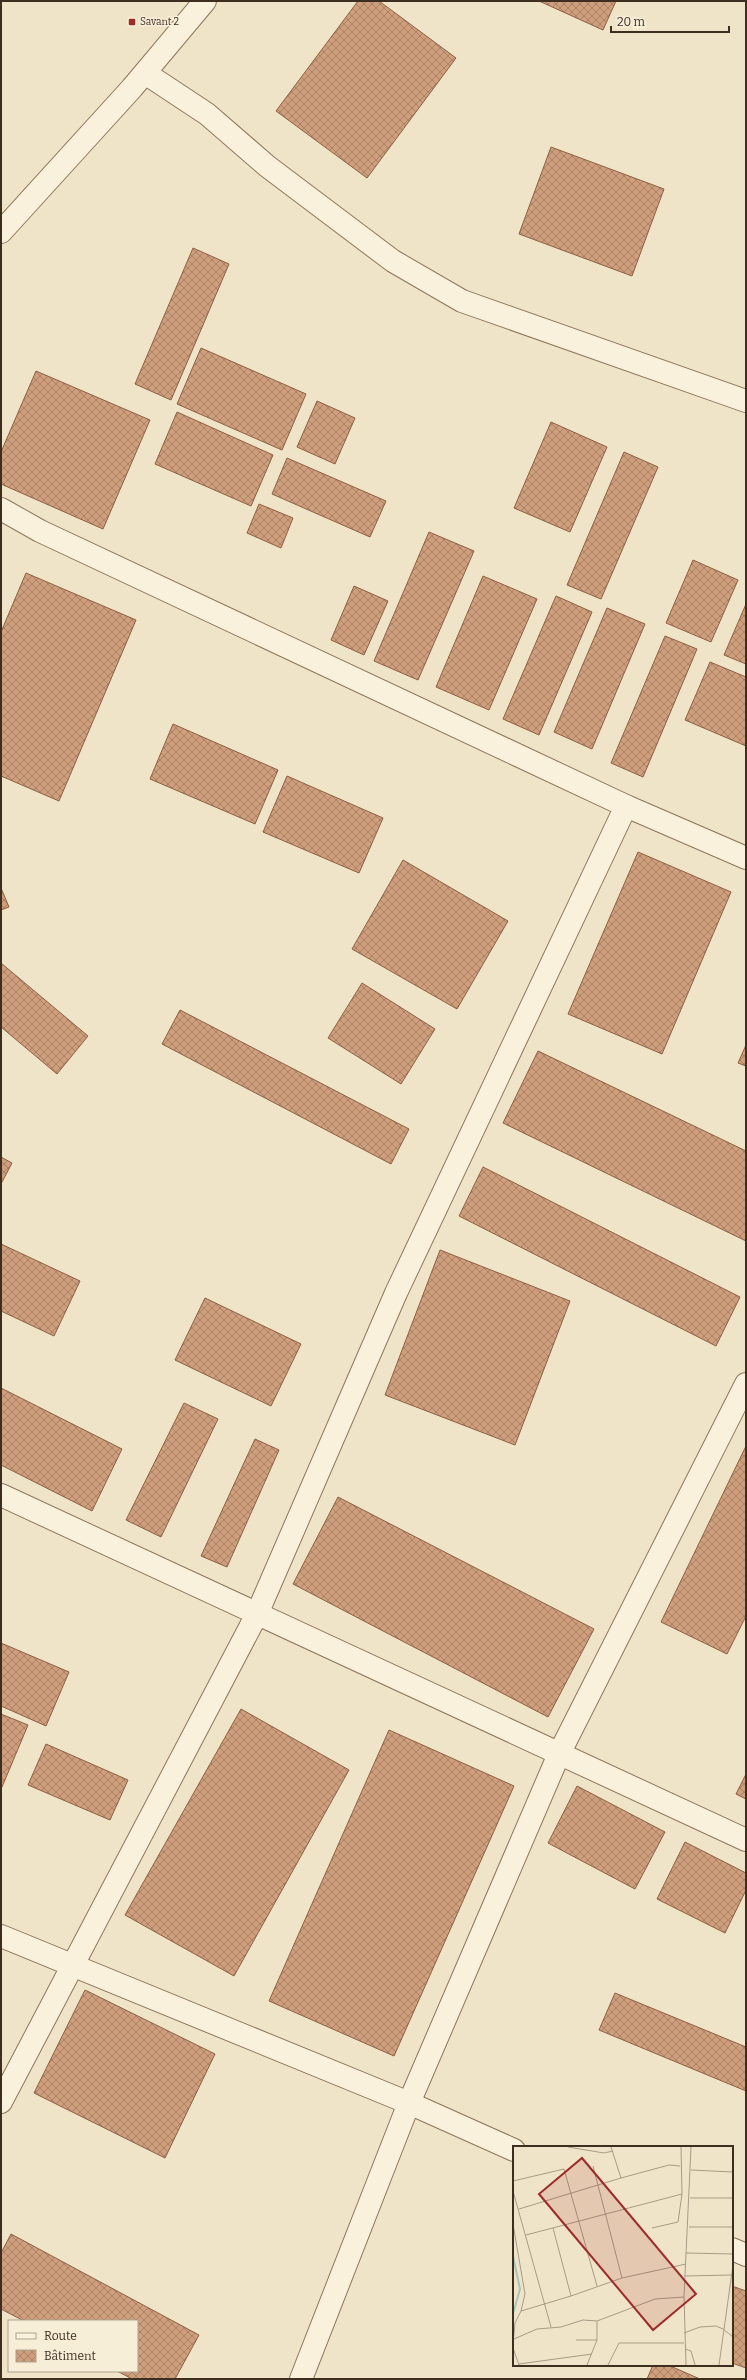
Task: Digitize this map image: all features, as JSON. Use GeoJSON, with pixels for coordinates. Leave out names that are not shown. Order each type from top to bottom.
{"type":"FeatureCollection","features":[{"type":"Feature","properties":{"kind":"street"},"geometry":{"type":"LineString","coordinates":[[1,232],[145,73],[205,1]]}},
{"type":"Feature","properties":{"kind":"street"},"geometry":{"type":"LineString","coordinates":[[145,73],[207,114],[267,166],[393,261],[462,300],[746,401]]}},
{"type":"Feature","properties":{"kind":"street"},"geometry":{"type":"LineString","coordinates":[[1,509],[40,531],[626,806],[746,858]]}},
{"type":"Feature","properties":{"kind":"street"},"geometry":{"type":"LineString","coordinates":[[1,2102],[257,1614],[396,1293],[626,806]]}},
{"type":"Feature","properties":{"kind":"street"},"geometry":{"type":"LineString","coordinates":[[301,2379],[409,2103],[559,1754],[746,1384]]}},
{"type":"Feature","properties":{"kind":"street"},"geometry":{"type":"LineString","coordinates":[[1,1495],[746,1840]]}},
{"type":"Feature","properties":{"kind":"street"},"geometry":{"type":"LineString","coordinates":[[1,1936],[409,2103],[513,2150]]}},
{"type":"Feature","properties":{"kind":"street"},"geometry":{"type":"LineString","coordinates":[[733,2248],[746,2255]]}},
{"type":"Feature","properties":{"kind":"building"},"geometry":{"type":"Polygon","coordinates":[[[358,1],[379,1],[456,58],[367,178],[276,111],[358,1]]]}},
{"type":"Feature","properties":{"kind":"building"},"geometry":{"type":"Polygon","coordinates":[[[539,1],[616,1],[603,30],[539,1]]]}},
{"type":"Feature","properties":{"kind":"building"},"geometry":{"type":"Polygon","coordinates":[[[551,147],[664,189],[632,276],[519,234],[551,147]]]}},
{"type":"Feature","properties":{"kind":"building"},"geometry":{"type":"Polygon","coordinates":[[[193,248],[229,264],[171,400],[135,384],[193,248]]]}},
{"type":"Feature","properties":{"kind":"building"},"geometry":{"type":"Polygon","coordinates":[[[201,348],[306,394],[282,450],[177,404],[201,348]]]}},
{"type":"Feature","properties":{"kind":"building"},"geometry":{"type":"Polygon","coordinates":[[[36,371],[150,420],[103,529],[1,484],[1,452],[36,371]]]}},
{"type":"Feature","properties":{"kind":"building"},"geometry":{"type":"Polygon","coordinates":[[[317,401],[355,418],[335,464],[297,447],[317,401]]]}},
{"type":"Feature","properties":{"kind":"building"},"geometry":{"type":"Polygon","coordinates":[[[177,412],[273,455],[251,506],[155,464],[177,412]]]}},
{"type":"Feature","properties":{"kind":"building"},"geometry":{"type":"Polygon","coordinates":[[[551,422],[607,447],[570,532],[514,508],[551,422]]]}},
{"type":"Feature","properties":{"kind":"building"},"geometry":{"type":"Polygon","coordinates":[[[624,452],[658,467],[601,599],[567,585],[624,452]]]}},
{"type":"Feature","properties":{"kind":"building"},"geometry":{"type":"Polygon","coordinates":[[[287,458],[386,501],[370,537],[272,494],[287,458]]]}},
{"type":"Feature","properties":{"kind":"building"},"geometry":{"type":"Polygon","coordinates":[[[259,504],[293,518],[281,548],[247,533],[259,504]]]}},
{"type":"Feature","properties":{"kind":"building"},"geometry":{"type":"Polygon","coordinates":[[[429,532],[474,551],[418,680],[374,661],[429,532]]]}},
{"type":"Feature","properties":{"kind":"building"},"geometry":{"type":"Polygon","coordinates":[[[693,560],[738,580],[711,642],[666,623],[693,560]]]}},
{"type":"Feature","properties":{"kind":"building"},"geometry":{"type":"Polygon","coordinates":[[[26,573],[136,620],[59,801],[1,776],[1,632],[26,573]]]}},
{"type":"Feature","properties":{"kind":"building"},"geometry":{"type":"Polygon","coordinates":[[[483,576],[537,599],[489,710],[436,687],[483,576]]]}},
{"type":"Feature","properties":{"kind":"building"},"geometry":{"type":"Polygon","coordinates":[[[354,586],[388,601],[364,655],[331,640],[354,586]]]}},
{"type":"Feature","properties":{"kind":"building"},"geometry":{"type":"Polygon","coordinates":[[[556,596],[592,612],[539,735],[503,719],[556,596]]]}},
{"type":"Feature","properties":{"kind":"building"},"geometry":{"type":"Polygon","coordinates":[[[746,604],[746,664],[724,655],[746,604]]]}},
{"type":"Feature","properties":{"kind":"building"},"geometry":{"type":"Polygon","coordinates":[[[607,608],[645,624],[592,749],[554,732],[607,608]]]}},
{"type":"Feature","properties":{"kind":"building"},"geometry":{"type":"Polygon","coordinates":[[[665,636],[697,649],[643,777],[611,763],[665,636]]]}},
{"type":"Feature","properties":{"kind":"building"},"geometry":{"type":"Polygon","coordinates":[[[710,662],[746,677],[746,746],[685,720],[710,662]]]}},
{"type":"Feature","properties":{"kind":"building"},"geometry":{"type":"Polygon","coordinates":[[[173,724],[278,770],[255,824],[150,779],[173,724]]]}},
{"type":"Feature","properties":{"kind":"building"},"geometry":{"type":"Polygon","coordinates":[[[287,776],[383,818],[359,873],[263,832],[287,776]]]}},
{"type":"Feature","properties":{"kind":"building"},"geometry":{"type":"Polygon","coordinates":[[[638,852],[731,892],[662,1054],[568,1014],[638,852]]]}},
{"type":"Feature","properties":{"kind":"building"},"geometry":{"type":"Polygon","coordinates":[[[403,860],[508,921],[457,1009],[352,949],[403,860]]]}},
{"type":"Feature","properties":{"kind":"building"},"geometry":{"type":"Polygon","coordinates":[[[1,888],[9,907],[1,910],[1,888]]]}},
{"type":"Feature","properties":{"kind":"building"},"geometry":{"type":"Polygon","coordinates":[[[1,963],[88,1036],[57,1074],[1,1027],[1,963]]]}},
{"type":"Feature","properties":{"kind":"building"},"geometry":{"type":"Polygon","coordinates":[[[362,983],[435,1029],[401,1084],[328,1038],[362,983]]]}},
{"type":"Feature","properties":{"kind":"building"},"geometry":{"type":"Polygon","coordinates":[[[180,1010],[409,1129],[391,1164],[162,1044],[180,1010]]]}},
{"type":"Feature","properties":{"kind":"building"},"geometry":{"type":"Polygon","coordinates":[[[746,1045],[746,1066],[738,1063],[746,1045]]]}},
{"type":"Feature","properties":{"kind":"building"},"geometry":{"type":"Polygon","coordinates":[[[538,1051],[746,1151],[746,1241],[503,1123],[538,1051]]]}},
{"type":"Feature","properties":{"kind":"building"},"geometry":{"type":"Polygon","coordinates":[[[1,1157],[12,1163],[1,1184],[1,1157]]]}},
{"type":"Feature","properties":{"kind":"building"},"geometry":{"type":"Polygon","coordinates":[[[483,1167],[740,1297],[716,1346],[459,1216],[483,1167]]]}},
{"type":"Feature","properties":{"kind":"building"},"geometry":{"type":"Polygon","coordinates":[[[1,1244],[80,1281],[54,1336],[1,1311],[1,1244]]]}},
{"type":"Feature","properties":{"kind":"building"},"geometry":{"type":"Polygon","coordinates":[[[440,1250],[570,1301],[515,1445],[385,1395],[440,1250]]]}},
{"type":"Feature","properties":{"kind":"building"},"geometry":{"type":"Polygon","coordinates":[[[205,1298],[301,1344],[271,1406],[175,1360],[205,1298]]]}},
{"type":"Feature","properties":{"kind":"building"},"geometry":{"type":"Polygon","coordinates":[[[1,1388],[122,1449],[92,1511],[1,1465],[1,1388]]]}},
{"type":"Feature","properties":{"kind":"building"},"geometry":{"type":"Polygon","coordinates":[[[184,1403],[218,1419],[161,1537],[126,1520],[184,1403]]]}},
{"type":"Feature","properties":{"kind":"building"},"geometry":{"type":"Polygon","coordinates":[[[255,1439],[279,1450],[227,1567],[201,1556],[255,1439]]]}},
{"type":"Feature","properties":{"kind":"building"},"geometry":{"type":"Polygon","coordinates":[[[746,1446],[746,1616],[727,1654],[661,1622],[746,1446]]]}},
{"type":"Feature","properties":{"kind":"building"},"geometry":{"type":"Polygon","coordinates":[[[338,1497],[594,1629],[548,1717],[293,1584],[338,1497]]]}},
{"type":"Feature","properties":{"kind":"building"},"geometry":{"type":"Polygon","coordinates":[[[1,1643],[69,1672],[46,1726],[1,1706],[1,1643]]]}},
{"type":"Feature","properties":{"kind":"building"},"geometry":{"type":"Polygon","coordinates":[[[241,1709],[349,1770],[234,1976],[125,1915],[241,1709]]]}},
{"type":"Feature","properties":{"kind":"building"},"geometry":{"type":"Polygon","coordinates":[[[1,1714],[28,1725],[2,1787],[1,1787],[1,1714]]]}},
{"type":"Feature","properties":{"kind":"building"},"geometry":{"type":"Polygon","coordinates":[[[389,1730],[514,1786],[394,2056],[269,2001],[389,1730]]]}},
{"type":"Feature","properties":{"kind":"building"},"geometry":{"type":"Polygon","coordinates":[[[46,1744],[128,1780],[110,1820],[28,1785],[46,1744]]]}},
{"type":"Feature","properties":{"kind":"building"},"geometry":{"type":"Polygon","coordinates":[[[746,1774],[746,1799],[736,1794],[746,1774]]]}},
{"type":"Feature","properties":{"kind":"building"},"geometry":{"type":"Polygon","coordinates":[[[577,1786],[665,1832],[635,1889],[548,1843],[577,1786]]]}},
{"type":"Feature","properties":{"kind":"building"},"geometry":{"type":"Polygon","coordinates":[[[685,1842],[746,1873],[746,1890],[725,1933],[657,1899],[685,1842]]]}},
{"type":"Feature","properties":{"kind":"building"},"geometry":{"type":"Polygon","coordinates":[[[85,1990],[215,2054],[165,2158],[34,2093],[85,1990]]]}},
{"type":"Feature","properties":{"kind":"building"},"geometry":{"type":"Polygon","coordinates":[[[615,1993],[746,2047],[746,2091],[599,2030],[615,1993]]]}},
{"type":"Feature","properties":{"kind":"building"},"geometry":{"type":"Polygon","coordinates":[[[11,2234],[199,2335],[175,2379],[132,2379],[119,2372],[138,2372],[138,2320],[22,2320],[1,2309],[1,2253],[11,2234]]]}},
{"type":"Feature","properties":{"kind":"building"},"geometry":{"type":"Polygon","coordinates":[[[733,2286],[746,2291],[746,2368],[733,2363],[733,2286]]]}},
{"type":"Feature","properties":{"kind":"building"},"geometry":{"type":"Polygon","coordinates":[[[653,2366],[670,2366],[700,2379],[647,2379],[653,2366]]]}},
{"type":"Feature","properties":{"kind":"place","name":"Savant 2"},"geometry":{"type":"Point","coordinates":[132,22]}}]}
